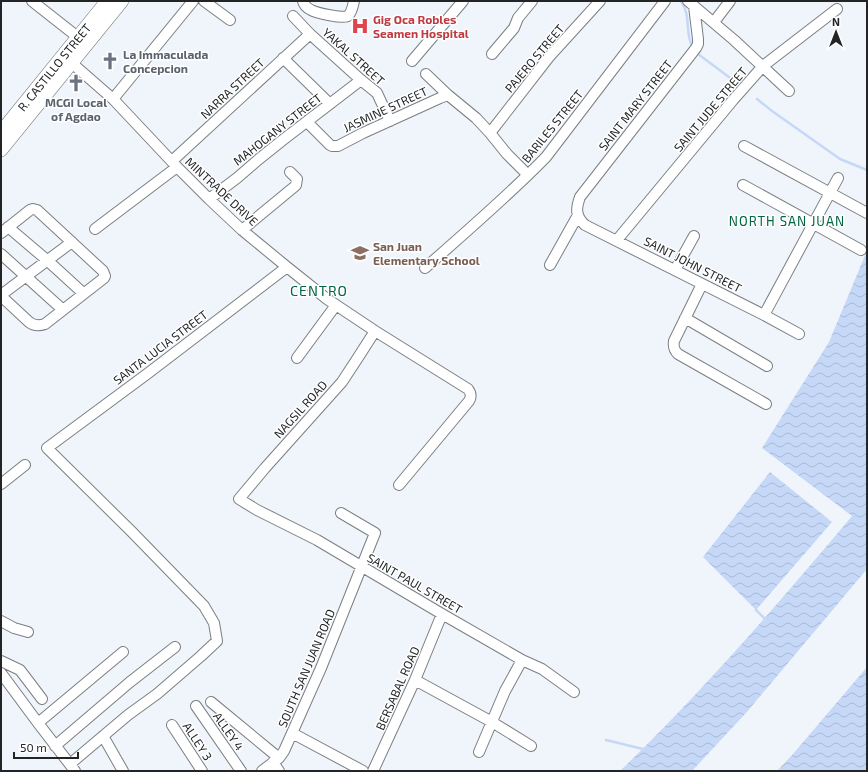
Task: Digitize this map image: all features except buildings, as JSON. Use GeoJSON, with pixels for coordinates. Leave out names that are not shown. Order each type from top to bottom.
{"type":"FeatureCollection","features":[{"type":"Feature","properties":{"kind":"main road","name":"R. CASTILLO STREET"},"geometry":{"type":"LineString","coordinates":[[1,150],[82,41],[107,1]]}},
{"type":"Feature","properties":{"kind":"main road","name":"R. CASTILLO STREET"},"geometry":{"type":"LineString","coordinates":[[82,41],[122,1]]}},
{"type":"Feature","properties":{"kind":"main road","name":"R. CASTILLO STREET"},"geometry":{"type":"LineString","coordinates":[[1,132],[68,59]]}},
{"type":"Feature","properties":{"kind":"street"},"geometry":{"type":"LineString","coordinates":[[32,1],[82,41]]}},
{"type":"Feature","properties":{"kind":"street"},"geometry":{"type":"LineString","coordinates":[[113,99],[193,1]]}},
{"type":"Feature","properties":{"kind":"street"},"geometry":{"type":"LineString","coordinates":[[204,1],[230,20]]}},
{"type":"Feature","properties":{"kind":"street"},"geometry":{"type":"LineString","coordinates":[[303,1],[306,6],[313,11],[343,17],[349,15],[352,11],[354,1]]}},
{"type":"Feature","properties":{"kind":"street"},"geometry":{"type":"LineString","coordinates":[[412,61],[463,1]]}},
{"type":"Feature","properties":{"kind":"street"},"geometry":{"type":"LineString","coordinates":[[492,54],[514,28],[518,18],[532,1]]}},
{"type":"Feature","properties":{"kind":"street","name":"PAJERO STREET"},"geometry":{"type":"LineString","coordinates":[[490,133],[549,57],[600,1]]}},
{"type":"Feature","properties":{"kind":"street","name":"BARILES STREET"},"geometry":{"type":"LineString","coordinates":[[425,268],[528,175],[546,156],[665,1]]}},
{"type":"Feature","properties":{"kind":"street"},"geometry":{"type":"LineString","coordinates":[[714,22],[730,1]]}},
{"type":"Feature","properties":{"kind":"street"},"geometry":{"type":"LineString","coordinates":[[691,4],[714,22],[789,91]]}},
{"type":"Feature","properties":{"kind":"street","name":"SAINT MARY STREET"},"geometry":{"type":"LineString","coordinates":[[578,215],[577,208],[580,197],[696,48],[698,39],[691,4]]}},
{"type":"Feature","properties":{"kind":"street","name":"SAINT JUDE STREET"},"geometry":{"type":"LineString","coordinates":[[617,240],[763,66],[837,9]]}},
{"type":"Feature","properties":{"kind":"street","name":"YAKAL STREET"},"geometry":{"type":"LineString","coordinates":[[293,16],[310,34],[377,94],[390,121]]}},
{"type":"Feature","properties":{"kind":"street","name":"NARRA STREET"},"geometry":{"type":"LineString","coordinates":[[95,229],[174,164],[283,58],[310,34]]}},
{"type":"Feature","properties":{"kind":"street"},"geometry":{"type":"LineString","coordinates":[[283,58],[330,104]]}},
{"type":"Feature","properties":{"kind":"street","name":"MINTRADE DRIVE"},"geometry":{"type":"LineString","coordinates":[[68,59],[113,99],[174,164],[242,230],[327,299],[471,392],[469,401],[399,485]]}},
{"type":"Feature","properties":{"kind":"street"},"geometry":{"type":"LineString","coordinates":[[426,74],[448,96],[476,118],[507,154],[528,175]]}},
{"type":"Feature","properties":{"kind":"street","name":"MAHOGANY STREET"},"geometry":{"type":"LineString","coordinates":[[209,199],[361,80]]}},
{"type":"Feature","properties":{"kind":"street","name":"JASMINE STREET"},"geometry":{"type":"LineString","coordinates":[[307,122],[332,146],[338,146],[440,98],[448,96]]}},
{"type":"Feature","properties":{"kind":"street"},"geometry":{"type":"LineString","coordinates":[[744,146],[867,213]]}},
{"type":"Feature","properties":{"kind":"street"},"geometry":{"type":"LineString","coordinates":[[242,230],[294,188],[297,180],[290,172]]}},
{"type":"Feature","properties":{"kind":"street"},"geometry":{"type":"LineString","coordinates":[[764,315],[838,178]]}},
{"type":"Feature","properties":{"kind":"street"},"geometry":{"type":"LineString","coordinates":[[743,185],[861,250]]}},
{"type":"Feature","properties":{"kind":"street"},"geometry":{"type":"LineString","coordinates":[[72,242],[48,261],[26,276],[1,296],[32,325],[40,326],[45,324],[62,309],[104,278],[103,272],[72,242],[37,210],[33,209],[25,213],[4,230],[48,261],[83,293]]}},
{"type":"Feature","properties":{"kind":"street"},"geometry":{"type":"LineString","coordinates":[[550,265],[578,215]]}},
{"type":"Feature","properties":{"kind":"street","name":"SAINT JOHN STREET"},"geometry":{"type":"LineString","coordinates":[[578,215],[580,220],[585,225],[799,334]]}},
{"type":"Feature","properties":{"kind":"street"},"geometry":{"type":"LineString","coordinates":[[675,270],[694,236]]}},
{"type":"Feature","properties":{"kind":"street"},"geometry":{"type":"LineString","coordinates":[[1,254],[62,309]]}},
{"type":"Feature","properties":{"kind":"street","name":"SANTA LUCIA STREET"},"geometry":{"type":"LineString","coordinates":[[103,736],[128,715],[157,694],[217,641],[214,623],[204,606],[47,448],[288,267]]}},
{"type":"Feature","properties":{"kind":"street"},"geometry":{"type":"LineString","coordinates":[[702,284],[674,341],[674,350],[678,354],[766,404]]}},
{"type":"Feature","properties":{"kind":"street"},"geometry":{"type":"LineString","coordinates":[[297,358],[336,305]]}},
{"type":"Feature","properties":{"kind":"street"},"geometry":{"type":"LineString","coordinates":[[685,318],[767,366]]}},
{"type":"Feature","properties":{"kind":"street","name":"NAGSIL ROAD"},"geometry":{"type":"LineString","coordinates":[[239,499],[342,382],[375,331]]}},
{"type":"Feature","properties":{"kind":"street"},"geometry":{"type":"LineString","coordinates":[[3,480],[26,465]]}},
{"type":"Feature","properties":{"kind":"street","name":"SAINT PAUL STREET"},"geometry":{"type":"LineString","coordinates":[[239,499],[257,510],[317,540],[442,614],[522,660],[546,672],[574,692]]}},
{"type":"Feature","properties":{"kind":"street","name":"SOUTH SAN JUAN ROAD"},"geometry":{"type":"LineString","coordinates":[[262,771],[277,764],[284,751],[338,627],[375,533],[342,513]]}},
{"type":"Feature","properties":{"kind":"street","name":"BERSABAL ROAD"},"geometry":{"type":"LineString","coordinates":[[374,771],[415,680],[442,614]]}},
{"type":"Feature","properties":{"kind":"street"},"geometry":{"type":"LineString","coordinates":[[1,621],[14,628],[28,632]]}},
{"type":"Feature","properties":{"kind":"street"},"geometry":{"type":"LineString","coordinates":[[55,746],[130,682],[174,648]]}},
{"type":"Feature","properties":{"kind":"street"},"geometry":{"type":"LineString","coordinates":[[38,723],[124,652]]}},
{"type":"Feature","properties":{"kind":"street"},"geometry":{"type":"LineString","coordinates":[[479,752],[506,691],[522,660]]}},
{"type":"Feature","properties":{"kind":"street"},"geometry":{"type":"LineString","coordinates":[[1,661],[20,670],[42,698]]}},
{"type":"Feature","properties":{"kind":"street"},"geometry":{"type":"LineString","coordinates":[[1,673],[73,768],[103,736],[123,771]]}},
{"type":"Feature","properties":{"kind":"street"},"geometry":{"type":"LineString","coordinates":[[415,680],[492,722],[531,746]]}},
{"type":"Feature","properties":{"kind":"street"},"geometry":{"type":"LineString","coordinates":[[211,702],[277,764]]}},
{"type":"Feature","properties":{"kind":"street","name":"ALLEY 4"},"geometry":{"type":"LineString","coordinates":[[196,706],[241,771]]}},
{"type":"Feature","properties":{"kind":"street","name":"ALLEY 3"},"geometry":{"type":"LineString","coordinates":[[172,725],[202,771]]}},
{"type":"Feature","properties":{"kind":"street"},"geometry":{"type":"LineString","coordinates":[[292,733],[363,771]]}},
{"type":"Feature","properties":{"kind":"water"},"geometry":{"type":"Polygon","coordinates":[[[866,253],[867,569],[746,713],[692,771],[620,771],[681,710],[796,582],[852,516],[762,448],[829,342],[866,253]]]}},
{"type":"Feature","properties":{"kind":"water"},"geometry":{"type":"Polygon","coordinates":[[[770,472],[832,522],[756,610],[703,557],[770,472]]]}},
{"type":"Feature","properties":{"kind":"water"},"geometry":{"type":"Polygon","coordinates":[[[867,667],[867,771],[777,771],[793,754],[867,667]]]}},
{"type":"Feature","properties":{"kind":"waterway"},"geometry":{"type":"LineString","coordinates":[[681,1],[686,13],[689,37],[693,48]]}},
{"type":"Feature","properties":{"kind":"waterway"},"geometry":{"type":"LineString","coordinates":[[698,54],[741,86]]}},
{"type":"Feature","properties":{"kind":"waterway"},"geometry":{"type":"LineString","coordinates":[[757,99],[840,159],[867,170]]}},
{"type":"Feature","properties":{"kind":"waterway"},"geometry":{"type":"LineString","coordinates":[[756,610],[765,619]]}},
{"type":"Feature","properties":{"kind":"waterway"},"geometry":{"type":"LineString","coordinates":[[606,740],[643,749]]}},
{"type":"Feature","properties":{"kind":"place","name":"Gig Oca Robles Seamen Hospital"},"geometry":{"type":"Point","coordinates":[360,26]}},
{"type":"Feature","properties":{"kind":"place","name":"La Immaculada Concepcion"},"geometry":{"type":"Point","coordinates":[110,61]}},
{"type":"Feature","properties":{"kind":"place","name":"MCGI Local of Agdao"},"geometry":{"type":"Point","coordinates":[76,83]}},
{"type":"Feature","properties":{"kind":"place","name":"San Juan Elementary School"},"geometry":{"type":"Point","coordinates":[360,253]}},
{"type":"Feature","properties":{"kind":"district","name":"NORTH SAN JUAN"},"geometry":{"type":"Point","coordinates":[787,221]}},
{"type":"Feature","properties":{"kind":"district","name":"CENTRO"},"geometry":{"type":"Point","coordinates":[319,290]}}]}
